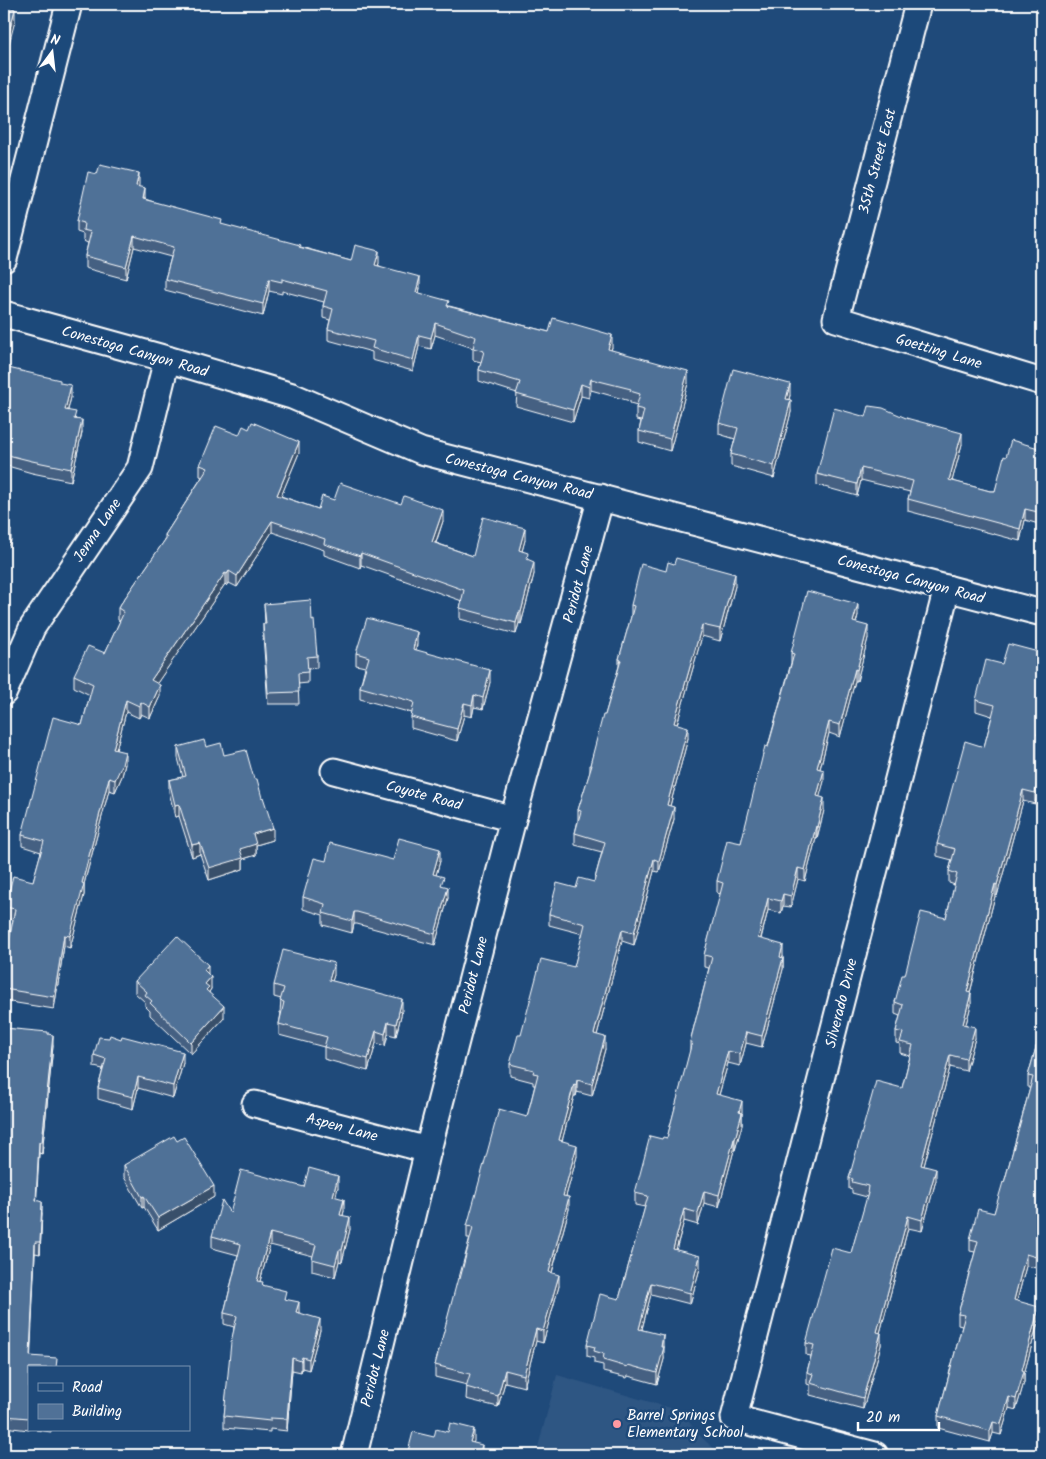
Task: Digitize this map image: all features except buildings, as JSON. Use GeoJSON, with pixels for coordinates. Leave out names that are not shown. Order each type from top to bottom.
{"type":"FeatureCollection","features":[{"type":"Feature","properties":{"kind":"street"},"geometry":{"type":"LineString","coordinates":[[4,259],[68,4]]}},
{"type":"Feature","properties":{"kind":"street","name":"35th Street East"},"geometry":{"type":"LineString","coordinates":[[836,319],[918,4]]}},
{"type":"Feature","properties":{"kind":"street","name":"Conestoga Canyon Road"},"geometry":{"type":"LineString","coordinates":[[4,314],[292,396],[421,451],[1042,614]]}},
{"type":"Feature","properties":{"kind":"street","name":"Goetting Lane"},"geometry":{"type":"LineString","coordinates":[[836,319],[1042,382]]}},
{"type":"Feature","properties":{"kind":"street","name":"Jenna Lane"},"geometry":{"type":"LineString","coordinates":[[4,692],[32,628],[140,468],[167,359]]}},
{"type":"Feature","properties":{"kind":"street","name":"Peridot Lane"},"geometry":{"type":"LineString","coordinates":[[354,1455],[428,1150],[513,819],[602,498]]}},
{"type":"Feature","properties":{"kind":"street","name":"Silverado Drive"},"geometry":{"type":"LineString","coordinates":[[875,1455],[734,1418],[947,588]]}},
{"type":"Feature","properties":{"kind":"street","name":"Coyote Road"},"geometry":{"type":"LineString","coordinates":[[334,771],[513,819]]}},
{"type":"Feature","properties":{"kind":"street","name":"Aspen Lane"},"geometry":{"type":"LineString","coordinates":[[255,1104],[428,1150]]}},
{"type":"Feature","properties":{"kind":"shaded area","name":"Barrel Springs Elementary School"},"geometry":{"type":"Polygon","coordinates":[[[557,1375],[681,1411],[700,1436],[721,1455],[536,1455],[557,1375]]]}},
{"type":"Feature","properties":{"kind":"place","name":"Barrel Springs Elementary School"},"geometry":{"type":"Point","coordinates":[617,1424]}}]}
